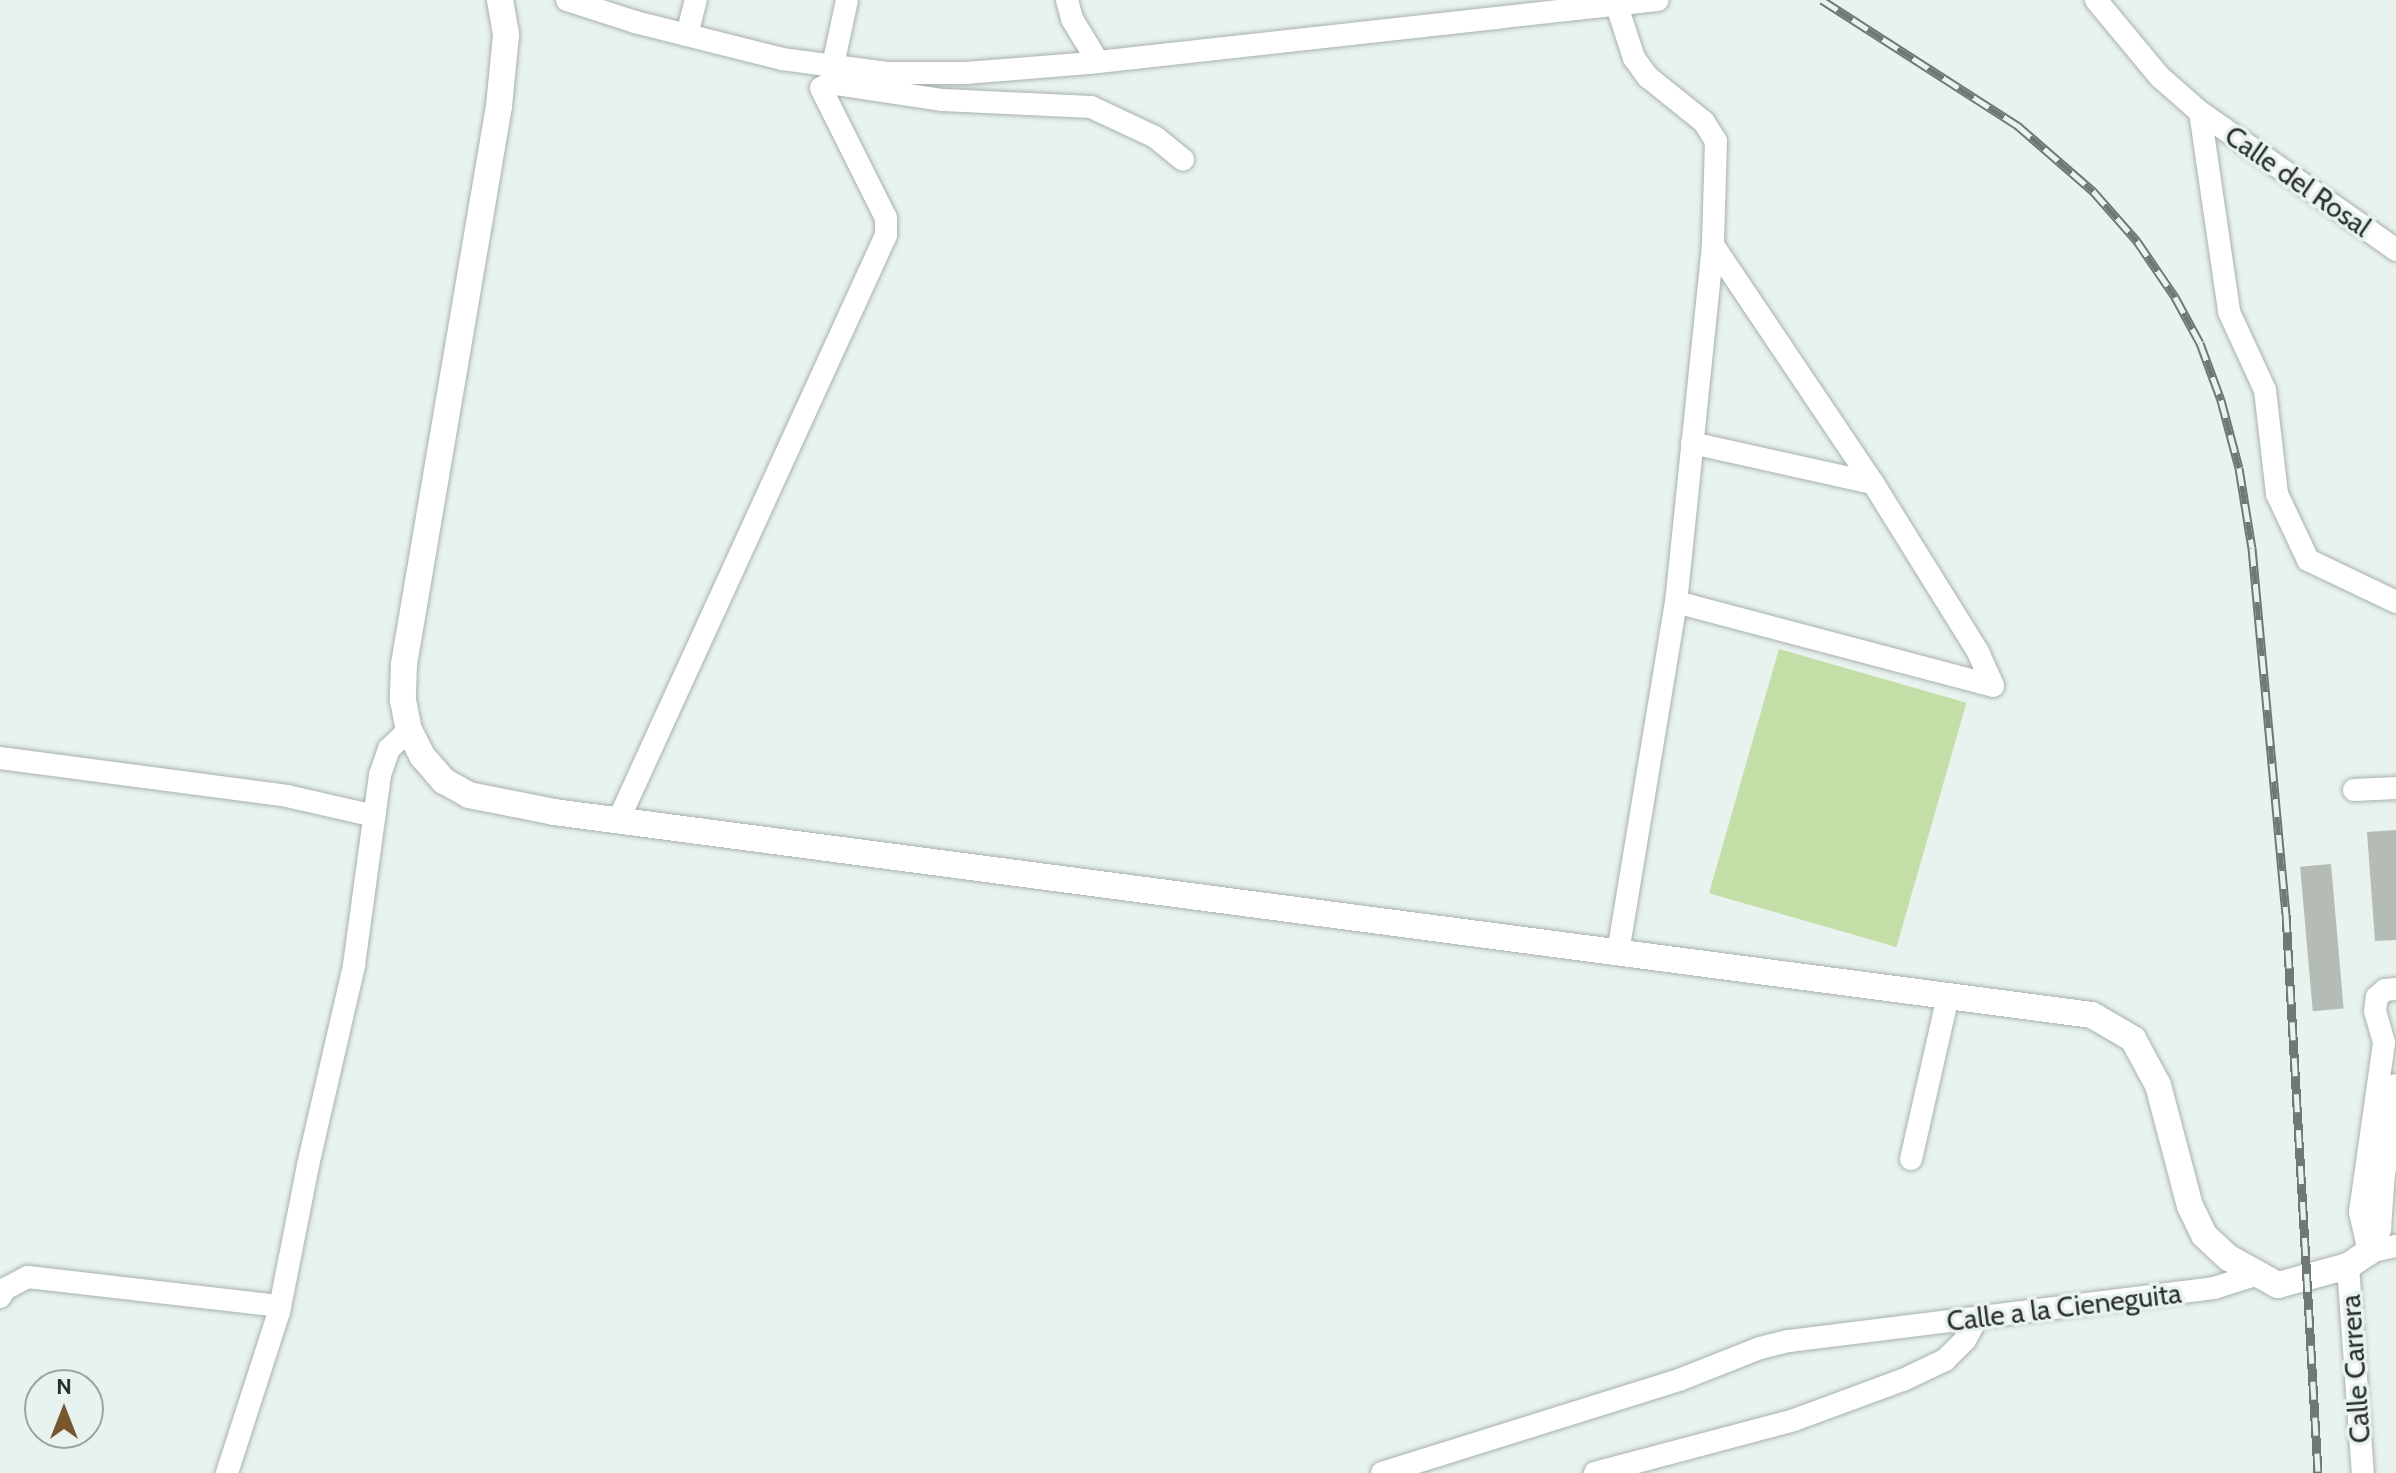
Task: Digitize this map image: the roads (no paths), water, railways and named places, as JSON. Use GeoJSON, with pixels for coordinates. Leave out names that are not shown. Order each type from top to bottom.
{"type":"FeatureCollection","features":[{"type":"Feature","properties":{"kind":"main road"},"geometry":{"type":"LineString","coordinates":[[500,0],[506,35],[499,106],[404,664],[403,700],[409,730],[423,757],[444,781],[469,795],[497,803],[618,821],[1948,996],[2057,1007],[2092,1015],[2133,1039],[2158,1085],[2190,1206],[2199,1226],[2229,1258],[2255,1275]]}},
{"type":"Feature","properties":{"kind":"main road"},"geometry":{"type":"LineString","coordinates":[[2377,1242],[2382,1174],[2396,1087]]}},
{"type":"Feature","properties":{"kind":"main road","name":"Calle a la Cieneguita"},"geometry":{"type":"LineString","coordinates":[[2255,1275],[2278,1285],[2377,1242]]}},
{"type":"Feature","properties":{"kind":"street"},"geometry":{"type":"LineString","coordinates":[[567,0],[782,59],[887,73],[966,73],[1098,62],[1576,5],[1617,6],[1658,0]]}},
{"type":"Feature","properties":{"kind":"street"},"geometry":{"type":"LineString","coordinates":[[687,35],[696,0]]}},
{"type":"Feature","properties":{"kind":"street"},"geometry":{"type":"LineString","coordinates":[[833,65],[847,0]]}},
{"type":"Feature","properties":{"kind":"street"},"geometry":{"type":"LineString","coordinates":[[1067,0],[1072,19],[1098,62]]}},
{"type":"Feature","properties":{"kind":"street","name":"Calle del Rosal"},"geometry":{"type":"LineString","coordinates":[[2096,0],[2160,77],[2200,112],[2396,250]]}},
{"type":"Feature","properties":{"kind":"street"},"geometry":{"type":"LineString","coordinates":[[1617,6],[1634,58],[1648,77],[1704,122],[1716,141],[1713,245],[1676,602],[1618,951]]}},
{"type":"Feature","properties":{"kind":"street"},"geometry":{"type":"LineString","coordinates":[[618,821],[886,235],[886,218],[821,88],[830,83],[943,100],[1091,107],[1155,137],[1183,160]]}},
{"type":"Feature","properties":{"kind":"street"},"geometry":{"type":"LineString","coordinates":[[2200,112],[2229,312],[2265,390],[2277,494],[2308,560],[2396,602]]}},
{"type":"Feature","properties":{"kind":"street"},"geometry":{"type":"LineString","coordinates":[[1676,602],[1993,686],[1978,652],[1873,483],[1713,245]]}},
{"type":"Feature","properties":{"kind":"street"},"geometry":{"type":"LineString","coordinates":[[1692,443],[1873,483]]}},
{"type":"Feature","properties":{"kind":"street"},"geometry":{"type":"LineString","coordinates":[[227,1473],[280,1306],[308,1165],[354,965],[380,775],[389,749],[409,730]]}},
{"type":"Feature","properties":{"kind":"street"},"geometry":{"type":"LineString","coordinates":[[0,758],[287,796],[375,816]]}},
{"type":"Feature","properties":{"kind":"street"},"geometry":{"type":"LineString","coordinates":[[2354,790],[2396,788]]}},
{"type":"Feature","properties":{"kind":"street","name":"Calle Carrera"},"geometry":{"type":"LineString","coordinates":[[2363,1473],[2377,1242],[2360,1212],[2384,1043],[2375,1011],[2377,997],[2385,990],[2396,989]]}},
{"type":"Feature","properties":{"kind":"street"},"geometry":{"type":"LineString","coordinates":[[1911,1159],[1948,996]]}},
{"type":"Feature","properties":{"kind":"street","name":"Calle a la Cieneguita"},"geometry":{"type":"LineString","coordinates":[[1382,1473],[1679,1380],[1789,1341],[2214,1288],[2255,1275]]}},
{"type":"Feature","properties":{"kind":"street"},"geometry":{"type":"LineString","coordinates":[[0,1297],[5,1289],[28,1277],[280,1306]]}},
{"type":"Feature","properties":{"kind":"street"},"geometry":{"type":"LineString","coordinates":[[1595,1473],[1794,1420],[1903,1380],[1945,1360],[1965,1340],[1978,1317]]}},
{"type":"Feature","properties":{"kind":"railway"},"geometry":{"type":"LineString","coordinates":[[1822,0],[2017,125],[2093,191],[2137,241],[2175,297],[2200,343],[2221,400],[2239,468],[2252,548],[2286,914],[2318,1473]]}}]}
